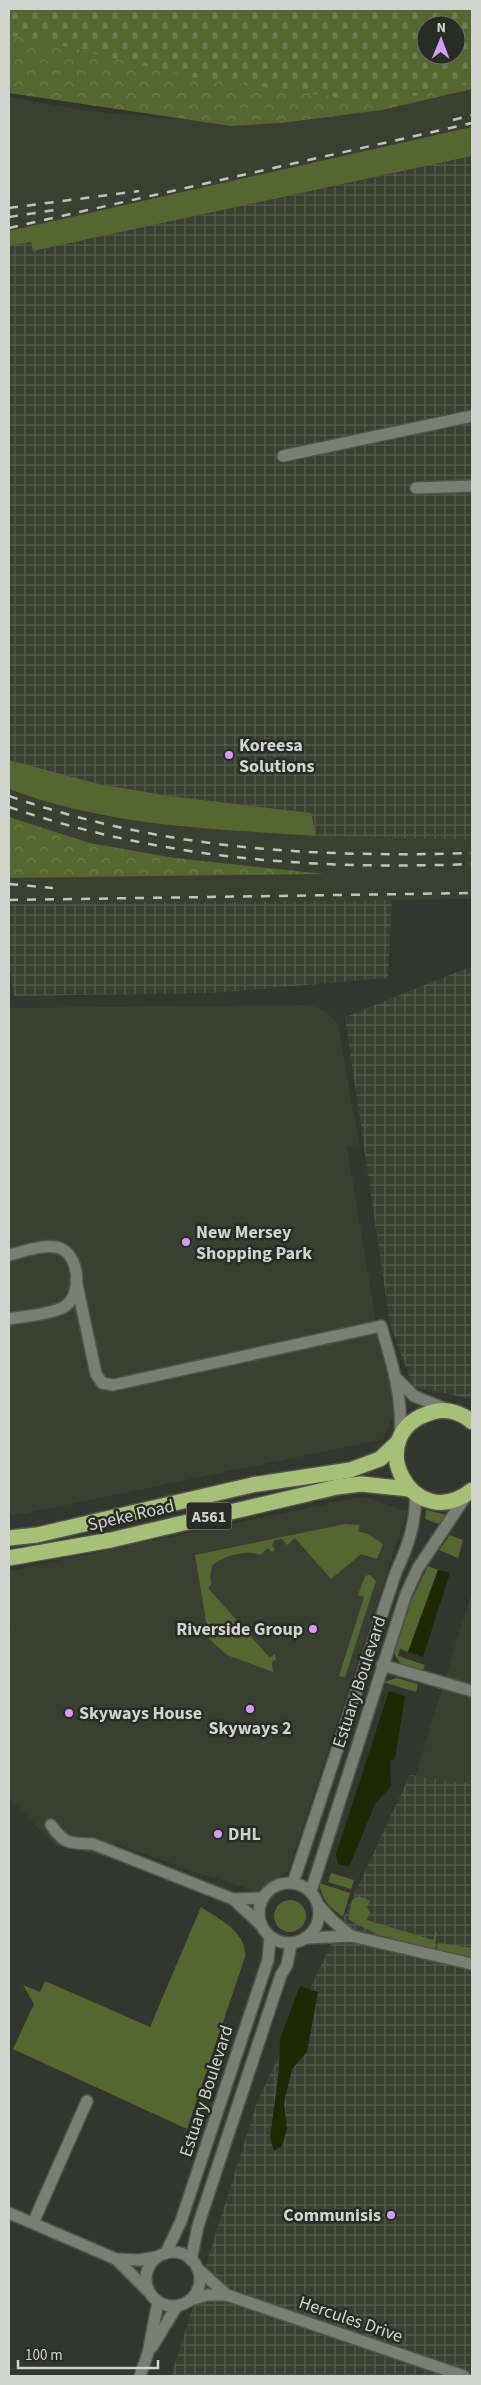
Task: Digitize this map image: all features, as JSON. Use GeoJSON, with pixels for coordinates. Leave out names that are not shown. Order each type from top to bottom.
{"type":"FeatureCollection","features":[{"type":"Feature","properties":{"kind":"highway","name":"A561"},"geometry":{"type":"LineString","coordinates":[[399,1439],[409,1424],[422,1415],[437,1410],[453,1412],[471,1420]]}},
{"type":"Feature","properties":{"kind":"highway"},"geometry":{"type":"LineString","coordinates":[[399,1439],[396,1455],[397,1467],[402,1479],[412,1492]]}},
{"type":"Feature","properties":{"kind":"highway","name":"Speke Road"},"geometry":{"type":"LineString","coordinates":[[9,1538],[37,1535],[252,1485],[350,1470],[380,1459],[399,1439]]}},
{"type":"Feature","properties":{"kind":"highway","name":"Speke Road"},"geometry":{"type":"LineString","coordinates":[[9,1558],[111,1540],[337,1487],[360,1484],[412,1492]]}},
{"type":"Feature","properties":{"kind":"highway","name":"A561"},"geometry":{"type":"LineString","coordinates":[[412,1492],[428,1500],[440,1502],[454,1501],[469,1493]]}},
{"type":"Feature","properties":{"kind":"street"},"geometry":{"type":"LineString","coordinates":[[282,456],[472,416]]}},
{"type":"Feature","properties":{"kind":"street"},"geometry":{"type":"LineString","coordinates":[[416,488],[472,486]]}},
{"type":"Feature","properties":{"kind":"street"},"geometry":{"type":"LineString","coordinates":[[9,1255],[50,1246],[61,1249],[69,1256],[73,1263],[96,1374],[102,1383],[113,1385],[381,1326],[397,1379],[402,1418],[399,1439]]}},
{"type":"Feature","properties":{"kind":"street"},"geometry":{"type":"LineString","coordinates":[[62,1308],[75,1293],[76,1280]]}},
{"type":"Feature","properties":{"kind":"street"},"geometry":{"type":"LineString","coordinates":[[9,1320],[62,1308],[84,1312]]}},
{"type":"Feature","properties":{"kind":"street"},"geometry":{"type":"LineString","coordinates":[[397,1379],[422,1401],[453,1412]]}},
{"type":"Feature","properties":{"kind":"street","name":"Estuary Boulevard"},"geometry":{"type":"LineString","coordinates":[[294,1883],[396,1572],[409,1545],[415,1519],[412,1492]]}},
{"type":"Feature","properties":{"kind":"street","name":"Estuary Boulevard"},"geometry":{"type":"LineString","coordinates":[[311,1891],[406,1594],[418,1568],[469,1493]]}},
{"type":"Feature","properties":{"kind":"street"},"geometry":{"type":"LineString","coordinates":[[382,1666],[472,1691]]}},
{"type":"Feature","properties":{"kind":"street"},"geometry":{"type":"LineString","coordinates":[[51,1825],[61,1840],[68,1843],[93,1844],[233,1899],[261,1925],[270,1937],[284,1944],[292,1944],[308,1938],[351,1936],[472,1964]]}},
{"type":"Feature","properties":{"kind":"street"},"geometry":{"type":"LineString","coordinates":[[261,1925],[259,1910],[263,1898],[274,1887],[283,1883],[294,1883],[311,1891],[319,1906],[333,1922],[351,1936]]}},
{"type":"Feature","properties":{"kind":"street"},"geometry":{"type":"LineString","coordinates":[[233,1899],[263,1898]]}},
{"type":"Feature","properties":{"kind":"street"},"geometry":{"type":"LineString","coordinates":[[308,1938],[318,1923],[319,1906]]}},
{"type":"Feature","properties":{"kind":"street","name":"Estuary Boulevard"},"geometry":{"type":"LineString","coordinates":[[162,2255],[181,2221],[268,1960],[270,1937]]}},
{"type":"Feature","properties":{"kind":"street","name":"Estuary Boulevard"},"geometry":{"type":"LineString","coordinates":[[194,2264],[198,2226],[281,1976],[287,1965],[292,1944]]}},
{"type":"Feature","properties":{"kind":"street"},"geometry":{"type":"LineString","coordinates":[[33,2223],[87,2101]]}},
{"type":"Feature","properties":{"kind":"street"},"geometry":{"type":"LineString","coordinates":[[9,2213],[116,2259],[139,2260],[176,2252],[194,2264],[200,2277],[198,2289],[190,2300],[177,2306],[167,2306],[158,2302],[116,2259]]}},
{"type":"Feature","properties":{"kind":"street"},"geometry":{"type":"LineString","coordinates":[[148,2291],[145,2282],[147,2270],[162,2255]]}},
{"type":"Feature","properties":{"kind":"street","name":"Hercules Drive"},"geometry":{"type":"LineString","coordinates":[[194,2264],[227,2295]]}},
{"type":"Feature","properties":{"kind":"street","name":"Hercules Drive"},"geometry":{"type":"LineString","coordinates":[[190,2300],[207,2295],[227,2295],[464,2376]]}},
{"type":"Feature","properties":{"kind":"street"},"geometry":{"type":"LineString","coordinates":[[140,2376],[148,2353],[158,2302]]}},
{"type":"Feature","properties":{"kind":"street"},"geometry":{"type":"LineString","coordinates":[[148,2353],[177,2306]]}},
{"type":"Feature","properties":{"kind":"shaded area"},"geometry":{"type":"Polygon","coordinates":[[[472,83],[472,145],[9,245],[9,97],[89,111],[235,124],[472,83]]]}},
{"type":"Feature","properties":{"kind":"shaded area"},"geometry":{"type":"Polygon","coordinates":[[[472,156],[472,840],[316,836],[311,813],[170,796],[99,784],[9,760],[9,246],[31,242],[33,251],[472,156]]]}},
{"type":"Feature","properties":{"kind":"shaded area"},"geometry":{"type":"Polygon","coordinates":[[[9,789],[98,815],[185,827],[316,836],[472,840],[472,899],[9,904],[9,878],[323,874],[175,858],[90,843],[9,817],[9,789]]]}},
{"type":"Feature","properties":{"kind":"shaded area"},"geometry":{"type":"Polygon","coordinates":[[[392,900],[388,978],[212,993],[14,996],[9,964],[9,904],[392,900]]]}},
{"type":"Feature","properties":{"kind":"shaded area"},"geometry":{"type":"Polygon","coordinates":[[[472,966],[472,1399],[413,1387],[390,1324],[345,1017],[472,966]]]}},
{"type":"Feature","properties":{"kind":"shaded area","name":"New Mersey Shopping Park"},"geometry":{"type":"Polygon","coordinates":[[[308,1005],[325,1011],[338,1024],[359,1144],[347,1146],[379,1339],[396,1409],[384,1439],[22,1514],[9,1515],[9,1008],[308,1005]]]}},
{"type":"Feature","properties":{"kind":"shaded area"},"geometry":{"type":"Polygon","coordinates":[[[364,1496],[407,1512],[288,1871],[256,1891],[115,1844],[106,1857],[55,1845],[9,1798],[9,1629],[11,1628],[9,1621],[9,1571],[364,1496]]]}},
{"type":"Feature","properties":{"kind":"shaded area"},"geometry":{"type":"Polygon","coordinates":[[[438,1570],[450,1573],[423,1657],[408,1652],[438,1570]]]}},
{"type":"Feature","properties":{"kind":"shaded area"},"geometry":{"type":"Polygon","coordinates":[[[472,1591],[472,1930],[378,1898],[472,1591]]]}},
{"type":"Feature","properties":{"kind":"shaded area"},"geometry":{"type":"Polygon","coordinates":[[[389,1691],[405,1696],[395,1759],[390,1761],[391,1786],[375,1804],[349,1867],[338,1864],[336,1854],[389,1691]]]}},
{"type":"Feature","properties":{"kind":"shaded area"},"geometry":{"type":"Polygon","coordinates":[[[410,1775],[472,1784],[472,2376],[171,2376],[256,2105],[410,1775]]]}},
{"type":"Feature","properties":{"kind":"shaded area"},"geometry":{"type":"Polygon","coordinates":[[[300,1986],[318,1992],[307,2052],[292,2069],[284,2103],[287,2129],[282,2146],[274,2151],[270,2138],[279,2070],[280,2039],[300,1986]]]}},
{"type":"Feature","properties":{"kind":"green space"},"geometry":{"type":"Polygon","coordinates":[[[9,9],[472,9],[472,83],[382,103],[190,77],[64,46],[9,35],[9,9]]]}},
{"type":"Feature","properties":{"kind":"green space"},"geometry":{"type":"Polygon","coordinates":[[[9,13],[395,83],[472,68],[472,89],[382,110],[281,123],[231,126],[9,93],[9,13]]]}},
{"type":"Feature","properties":{"kind":"green space"},"geometry":{"type":"Polygon","coordinates":[[[472,127],[472,156],[33,251],[31,242],[9,246],[9,231],[472,127]]]}},
{"type":"Feature","properties":{"kind":"green space"},"geometry":{"type":"Polygon","coordinates":[[[9,760],[99,784],[170,796],[311,813],[316,836],[160,824],[83,811],[9,789],[9,760]]]}},
{"type":"Feature","properties":{"kind":"green space"},"geometry":{"type":"Polygon","coordinates":[[[9,817],[90,843],[175,858],[324,874],[9,878],[9,817]]]}},
{"type":"Feature","properties":{"kind":"green space"},"geometry":{"type":"Polygon","coordinates":[[[426,1510],[447,1515],[439,1524],[425,1519],[426,1510]]]}},
{"type":"Feature","properties":{"kind":"green space"},"geometry":{"type":"Polygon","coordinates":[[[345,1524],[360,1525],[358,1531],[368,1534],[383,1544],[377,1559],[361,1554],[331,1579],[295,1538],[287,1545],[282,1539],[275,1540],[272,1545],[275,1550],[272,1552],[268,1548],[260,1555],[255,1553],[235,1554],[216,1562],[212,1566],[210,1578],[212,1583],[208,1588],[270,1658],[275,1654],[276,1661],[274,1660],[272,1663],[273,1672],[227,1655],[209,1639],[195,1555],[345,1524]]]}},
{"type":"Feature","properties":{"kind":"green space"},"geometry":{"type":"Polygon","coordinates":[[[450,1535],[463,1540],[458,1558],[439,1550],[450,1535]]]}},
{"type":"Feature","properties":{"kind":"green space"},"geometry":{"type":"Polygon","coordinates":[[[428,1566],[438,1570],[408,1652],[400,1649],[398,1656],[425,1665],[422,1672],[401,1665],[394,1653],[412,1599],[428,1566]]]}},
{"type":"Feature","properties":{"kind":"green space"},"geometry":{"type":"Polygon","coordinates":[[[370,1575],[376,1581],[345,1677],[339,1676],[364,1597],[358,1595],[365,1576],[370,1575]]]}},
{"type":"Feature","properties":{"kind":"green space"},"geometry":{"type":"Polygon","coordinates":[[[397,1678],[418,1684],[416,1692],[383,1682],[397,1678]]]}},
{"type":"Feature","properties":{"kind":"green space"},"geometry":{"type":"Polygon","coordinates":[[[331,1873],[354,1880],[351,1889],[328,1882],[331,1873]]]}},
{"type":"Feature","properties":{"kind":"green space"},"geometry":{"type":"Polygon","coordinates":[[[319,1883],[350,1893],[343,1917],[327,1903],[319,1883]]]}},
{"type":"Feature","properties":{"kind":"green space"},"geometry":{"type":"Polygon","coordinates":[[[359,1896],[370,1901],[367,1907],[370,1912],[367,1920],[433,1940],[435,1932],[437,1933],[434,1949],[376,1934],[348,1919],[352,1900],[359,1896]]]}},
{"type":"Feature","properties":{"kind":"green space"},"geometry":{"type":"Polygon","coordinates":[[[290,1900],[296,1901],[301,1905],[305,1910],[305,1922],[301,1927],[296,1931],[290,1932],[284,1931],[279,1927],[275,1922],[274,1916],[275,1910],[279,1905],[284,1901],[290,1900]]]}},
{"type":"Feature","properties":{"kind":"green space"},"geometry":{"type":"Polygon","coordinates":[[[201,1907],[237,1933],[242,1940],[245,1957],[187,2129],[13,2049],[34,2004],[23,1985],[40,1992],[45,1981],[150,2027],[201,1907]]]}},
{"type":"Feature","properties":{"kind":"green space"},"geometry":{"type":"Polygon","coordinates":[[[438,1943],[472,1948],[472,1958],[437,1950],[438,1943]]]}},
{"type":"Feature","properties":{"kind":"railway"},"geometry":{"type":"LineString","coordinates":[[453,120],[472,115]]}},
{"type":"Feature","properties":{"kind":"railway"},"geometry":{"type":"LineString","coordinates":[[9,228],[472,123]]}},
{"type":"Feature","properties":{"kind":"railway"},"geometry":{"type":"LineString","coordinates":[[9,208],[139,191]]}},
{"type":"Feature","properties":{"kind":"railway"},"geometry":{"type":"LineString","coordinates":[[9,217],[61,209]]}},
{"type":"Feature","properties":{"kind":"railway"},"geometry":{"type":"LineString","coordinates":[[9,796],[66,814],[180,839],[295,851],[354,854],[472,853]]}},
{"type":"Feature","properties":{"kind":"railway"},"geometry":{"type":"LineString","coordinates":[[9,807],[66,825],[123,839],[238,857],[354,865],[472,864]]}},
{"type":"Feature","properties":{"kind":"railway"},"geometry":{"type":"LineString","coordinates":[[9,884],[53,888]]}},
{"type":"Feature","properties":{"kind":"railway"},"geometry":{"type":"LineString","coordinates":[[9,900],[472,893]]}},
{"type":"Feature","properties":{"kind":"place","name":"Koreesa Solutions"},"geometry":{"type":"Point","coordinates":[229,755]}},
{"type":"Feature","properties":{"kind":"place","name":"New Mersey Shopping Park"},"geometry":{"type":"Point","coordinates":[186,1242]}},
{"type":"Feature","properties":{"kind":"place","name":"Riverside Group"},"geometry":{"type":"Point","coordinates":[313,1629]}},
{"type":"Feature","properties":{"kind":"place","name":"Skyways 2"},"geometry":{"type":"Point","coordinates":[250,1709]}},
{"type":"Feature","properties":{"kind":"place","name":"Skyways House"},"geometry":{"type":"Point","coordinates":[69,1713]}},
{"type":"Feature","properties":{"kind":"place","name":"DHL"},"geometry":{"type":"Point","coordinates":[218,1834]}},
{"type":"Feature","properties":{"kind":"place","name":"Communisis"},"geometry":{"type":"Point","coordinates":[391,2215]}}]}
